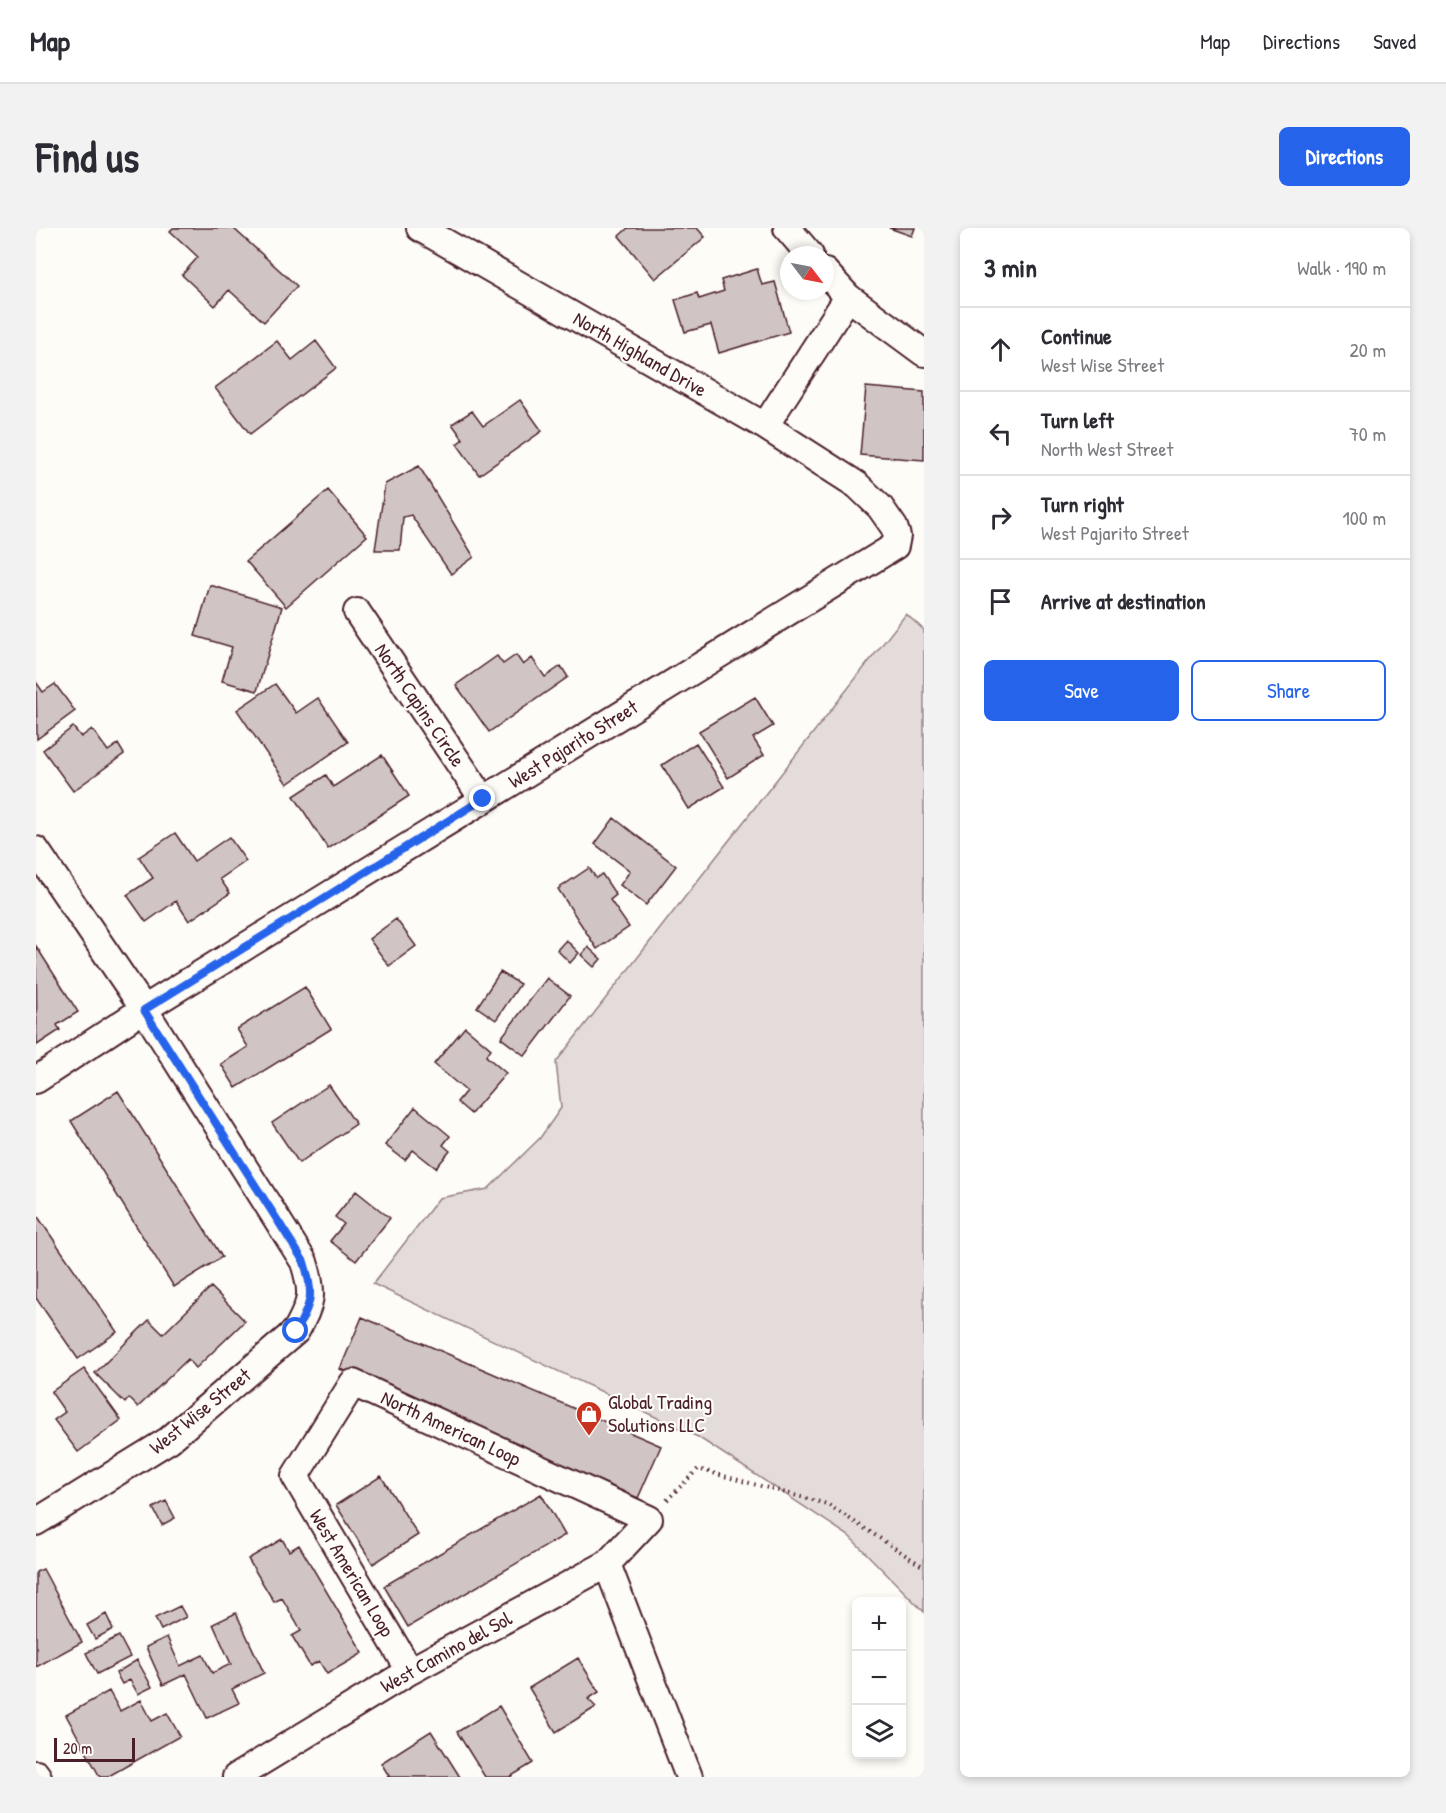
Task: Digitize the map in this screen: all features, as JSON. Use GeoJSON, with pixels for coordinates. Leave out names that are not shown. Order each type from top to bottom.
{"type":"FeatureCollection","features":[{"type":"Feature","properties":{"kind":"street","name":"North Highland Drive"},"geometry":{"type":"LineString","coordinates":[[420,228],[765,426],[857,485]]}},
{"type":"Feature","properties":{"kind":"street"},"geometry":{"type":"LineString","coordinates":[[787,228],[802,246]]}},
{"type":"Feature","properties":{"kind":"street"},"geometry":{"type":"LineString","coordinates":[[834,282],[848,297],[924,353]]}},
{"type":"Feature","properties":{"kind":"street"},"geometry":{"type":"LineString","coordinates":[[765,426],[848,297]]}},
{"type":"Feature","properties":{"kind":"street","name":"West Pajarito Street"},"geometry":{"type":"LineString","coordinates":[[36,1080],[483,799],[895,546],[897,536],[894,527],[880,507],[857,485]]}},
{"type":"Feature","properties":{"kind":"street","name":"North Capins Circle"},"geometry":{"type":"LineString","coordinates":[[357,612],[483,799]]}},
{"type":"Feature","properties":{"kind":"street","name":"West Wise Street"},"geometry":{"type":"LineString","coordinates":[[36,850],[144,1010],[304,1262],[312,1290],[306,1314],[296,1331],[169,1440],[36,1522]]}},
{"type":"Feature","properties":{"kind":"street","name":"North American Loop"},"geometry":{"type":"LineString","coordinates":[[294,1476],[353,1383],[649,1519]]}},
{"type":"Feature","properties":{"kind":"street","name":"West American Loop"},"geometry":{"type":"LineString","coordinates":[[294,1476],[410,1671]]}},
{"type":"Feature","properties":{"kind":"street","name":"West Camino del Sol"},"geometry":{"type":"LineString","coordinates":[[236,1777],[410,1671],[607,1564],[649,1519]]}},
{"type":"Feature","properties":{"kind":"street"},"geometry":{"type":"LineString","coordinates":[[607,1564],[689,1777]]}},
{"type":"Feature","properties":{"kind":"path"},"geometry":{"type":"LineString","coordinates":[[649,1519],[698,1469],[827,1504],[924,1567]]}},
{"type":"Feature","properties":{"kind":"shaded area"},"geometry":{"type":"Polygon","coordinates":[[[906,614],[924,630],[924,1612],[849,1536],[698,1437],[373,1284],[439,1198],[488,1189],[540,1138],[561,1108],[556,1062],[906,614]]]}},
{"type":"Feature","properties":{"kind":"building"},"geometry":{"type":"Polygon","coordinates":[[[173,228],[233,228],[297,286],[264,322],[229,290],[215,306],[182,275],[198,257],[170,231],[173,228]]]}},
{"type":"Feature","properties":{"kind":"building"},"geometry":{"type":"Polygon","coordinates":[[[628,228],[697,228],[705,237],[655,279],[619,236],[628,228]]]}},
{"type":"Feature","properties":{"kind":"building"},"geometry":{"type":"Polygon","coordinates":[[[889,228],[915,228],[912,236],[889,228]]]}},
{"type":"Feature","properties":{"kind":"building"},"geometry":{"type":"Polygon","coordinates":[[[757,269],[762,285],[775,282],[789,332],[719,353],[711,325],[685,332],[675,300],[697,293],[699,299],[724,291],[721,280],[757,269]]]}},
{"type":"Feature","properties":{"kind":"building"},"geometry":{"type":"Polygon","coordinates":[[[277,341],[292,360],[316,341],[336,368],[250,434],[215,388],[277,341]]]}},
{"type":"Feature","properties":{"kind":"building"},"geometry":{"type":"Polygon","coordinates":[[[866,387],[924,392],[924,460],[860,455],[866,387]]]}},
{"type":"Feature","properties":{"kind":"building"},"geometry":{"type":"Polygon","coordinates":[[[520,400],[542,431],[479,475],[457,444],[463,439],[452,424],[472,411],[483,426],[520,400]]]}},
{"type":"Feature","properties":{"kind":"building"},"geometry":{"type":"Polygon","coordinates":[[[419,466],[474,557],[451,574],[411,515],[403,517],[400,550],[375,550],[385,484],[419,466]]]}},
{"type":"Feature","properties":{"kind":"building"},"geometry":{"type":"Polygon","coordinates":[[[328,490],[367,536],[286,607],[246,561],[328,490]]]}},
{"type":"Feature","properties":{"kind":"building"},"geometry":{"type":"Polygon","coordinates":[[[210,585],[282,607],[257,691],[222,681],[232,647],[195,636],[210,585]]]}},
{"type":"Feature","properties":{"kind":"building"},"geometry":{"type":"Polygon","coordinates":[[[516,655],[523,665],[532,658],[545,677],[561,666],[568,677],[489,732],[456,685],[497,656],[503,664],[516,655]]]}},
{"type":"Feature","properties":{"kind":"building"},"geometry":{"type":"Polygon","coordinates":[[[36,682],[43,692],[55,684],[75,711],[37,739],[36,682]]]}},
{"type":"Feature","properties":{"kind":"building"},"geometry":{"type":"Polygon","coordinates":[[[275,684],[296,713],[318,698],[348,742],[287,784],[237,710],[275,684]]]}},
{"type":"Feature","properties":{"kind":"building"},"geometry":{"type":"Polygon","coordinates":[[[755,697],[773,726],[753,738],[764,755],[728,778],[699,731],[755,697]]]}},
{"type":"Feature","properties":{"kind":"building"},"geometry":{"type":"Polygon","coordinates":[[[73,727],[81,737],[92,729],[108,751],[118,744],[124,754],[73,791],[43,750],[73,727]]]}},
{"type":"Feature","properties":{"kind":"building"},"geometry":{"type":"Polygon","coordinates":[[[696,743],[724,787],[689,809],[662,765],[696,743]]]}},
{"type":"Feature","properties":{"kind":"building"},"geometry":{"type":"Polygon","coordinates":[[[382,755],[409,796],[328,849],[294,796],[326,775],[333,787],[382,755]]]}},
{"type":"Feature","properties":{"kind":"building"},"geometry":{"type":"Polygon","coordinates":[[[614,818],[676,866],[646,905],[620,885],[630,871],[595,844],[614,818]]]}},
{"type":"Feature","properties":{"kind":"building"},"geometry":{"type":"Polygon","coordinates":[[[175,833],[194,861],[229,837],[246,861],[220,879],[230,893],[189,921],[176,901],[146,922],[127,895],[153,878],[139,857],[175,833]]]}},
{"type":"Feature","properties":{"kind":"building"},"geometry":{"type":"Polygon","coordinates":[[[589,868],[596,878],[602,874],[616,895],[610,900],[629,927],[597,949],[558,889],[589,868]]]}},
{"type":"Feature","properties":{"kind":"building"},"geometry":{"type":"Polygon","coordinates":[[[396,919],[416,946],[389,966],[369,939],[396,919]]]}},
{"type":"Feature","properties":{"kind":"building"},"geometry":{"type":"Polygon","coordinates":[[[566,940],[579,953],[570,963],[557,950],[566,940]]]}},
{"type":"Feature","properties":{"kind":"building"},"geometry":{"type":"Polygon","coordinates":[[[36,946],[78,1012],[57,1025],[60,1030],[37,1045],[36,946]]]}},
{"type":"Feature","properties":{"kind":"building"},"geometry":{"type":"Polygon","coordinates":[[[588,947],[601,959],[594,967],[581,955],[588,947]]]}},
{"type":"Feature","properties":{"kind":"building"},"geometry":{"type":"Polygon","coordinates":[[[500,972],[520,984],[496,1020],[477,1007],[500,972]]]}},
{"type":"Feature","properties":{"kind":"building"},"geometry":{"type":"Polygon","coordinates":[[[547,978],[570,996],[525,1056],[501,1038],[547,978]]]}},
{"type":"Feature","properties":{"kind":"building"},"geometry":{"type":"Polygon","coordinates":[[[305,987],[331,1029],[236,1088],[221,1064],[248,1047],[237,1029],[305,987]]]}},
{"type":"Feature","properties":{"kind":"building"},"geometry":{"type":"Polygon","coordinates":[[[465,1027],[491,1049],[486,1056],[506,1073],[471,1114],[457,1102],[466,1091],[434,1064],[465,1027]]]}},
{"type":"Feature","properties":{"kind":"building"},"geometry":{"type":"Polygon","coordinates":[[[329,1085],[356,1124],[299,1163],[272,1123],[329,1085]]]}},
{"type":"Feature","properties":{"kind":"building"},"geometry":{"type":"Polygon","coordinates":[[[118,1091],[222,1257],[174,1287],[71,1121],[118,1091]]]}},
{"type":"Feature","properties":{"kind":"building"},"geometry":{"type":"Polygon","coordinates":[[[415,1107],[450,1136],[443,1145],[450,1151],[436,1168],[413,1150],[405,1160],[385,1145],[415,1107]]]}},
{"type":"Feature","properties":{"kind":"building"},"geometry":{"type":"Polygon","coordinates":[[[356,1191],[390,1218],[356,1261],[330,1241],[344,1224],[335,1217],[356,1191]]]}},
{"type":"Feature","properties":{"kind":"building"},"geometry":{"type":"Polygon","coordinates":[[[36,1214],[117,1332],[78,1359],[36,1298],[36,1214]]]}},
{"type":"Feature","properties":{"kind":"building"},"geometry":{"type":"Polygon","coordinates":[[[211,1287],[245,1321],[196,1368],[188,1359],[138,1407],[129,1398],[125,1403],[95,1373],[149,1320],[163,1334],[211,1287]]]}},
{"type":"Feature","properties":{"kind":"building"},"geometry":{"type":"Polygon","coordinates":[[[362,1317],[661,1446],[638,1498],[340,1369],[362,1317]]]}},
{"type":"Feature","properties":{"kind":"building"},"geometry":{"type":"Polygon","coordinates":[[[84,1369],[121,1420],[78,1452],[54,1420],[65,1412],[51,1392],[84,1369]]]}},
{"type":"Feature","properties":{"kind":"building"},"geometry":{"type":"Polygon","coordinates":[[[381,1476],[418,1535],[373,1564],[336,1505],[381,1476]]]}},
{"type":"Feature","properties":{"kind":"building"},"geometry":{"type":"Polygon","coordinates":[[[541,1494],[565,1535],[408,1627],[384,1586],[541,1494]]]}},
{"type":"Feature","properties":{"kind":"building"},"geometry":{"type":"Polygon","coordinates":[[[166,1501],[175,1518],[162,1525],[153,1508],[166,1501]]]}},
{"type":"Feature","properties":{"kind":"building"},"geometry":{"type":"Polygon","coordinates":[[[282,1539],[289,1551],[299,1545],[363,1653],[327,1674],[319,1661],[310,1666],[292,1636],[301,1631],[282,1598],[274,1602],[248,1559],[282,1539]]]}},
{"type":"Feature","properties":{"kind":"building"},"geometry":{"type":"Polygon","coordinates":[[[43,1569],[82,1642],[36,1667],[36,1572],[43,1569]]]}},
{"type":"Feature","properties":{"kind":"building"},"geometry":{"type":"Polygon","coordinates":[[[180,1606],[186,1617],[161,1630],[155,1618],[180,1606]]]}},
{"type":"Feature","properties":{"kind":"building"},"geometry":{"type":"Polygon","coordinates":[[[236,1613],[264,1673],[232,1689],[239,1703],[207,1718],[186,1674],[163,1685],[146,1647],[167,1637],[180,1666],[203,1655],[212,1673],[231,1664],[213,1624],[236,1613]]]}},
{"type":"Feature","properties":{"kind":"building"},"geometry":{"type":"Polygon","coordinates":[[[106,1614],[113,1629],[95,1639],[87,1625],[106,1614]]]}},
{"type":"Feature","properties":{"kind":"building"},"geometry":{"type":"Polygon","coordinates":[[[119,1636],[130,1657],[97,1674],[86,1653],[119,1636]]]}},
{"type":"Feature","properties":{"kind":"building"},"geometry":{"type":"Polygon","coordinates":[[[578,1658],[599,1692],[588,1699],[596,1707],[556,1732],[529,1688],[578,1658]]]}},
{"type":"Feature","properties":{"kind":"building"},"geometry":{"type":"Polygon","coordinates":[[[137,1660],[152,1687],[138,1694],[130,1680],[122,1684],[116,1673],[137,1660]]]}},
{"type":"Feature","properties":{"kind":"building"},"geometry":{"type":"Polygon","coordinates":[[[109,1691],[120,1711],[141,1700],[152,1721],[167,1713],[180,1736],[107,1777],[100,1777],[66,1715],[109,1691]]]}},
{"type":"Feature","properties":{"kind":"building"},"geometry":{"type":"Polygon","coordinates":[[[499,1706],[533,1763],[510,1777],[485,1777],[457,1732],[499,1706]]]}},
{"type":"Feature","properties":{"kind":"building"},"geometry":{"type":"Polygon","coordinates":[[[431,1731],[460,1777],[387,1777],[389,1776],[381,1763],[431,1731]]]}},
{"type":"Feature","properties":{"kind":"place","name":"Global Trading Solutions LLC"},"geometry":{"type":"Point","coordinates":[589,1437]}},
{"type":"Feature","properties":{"kind":"route"},"geometry":{"type":"LineString","coordinates":[[296,1331],[306,1314],[312,1290],[304,1262],[144,1010],[483,799]]}}]}
